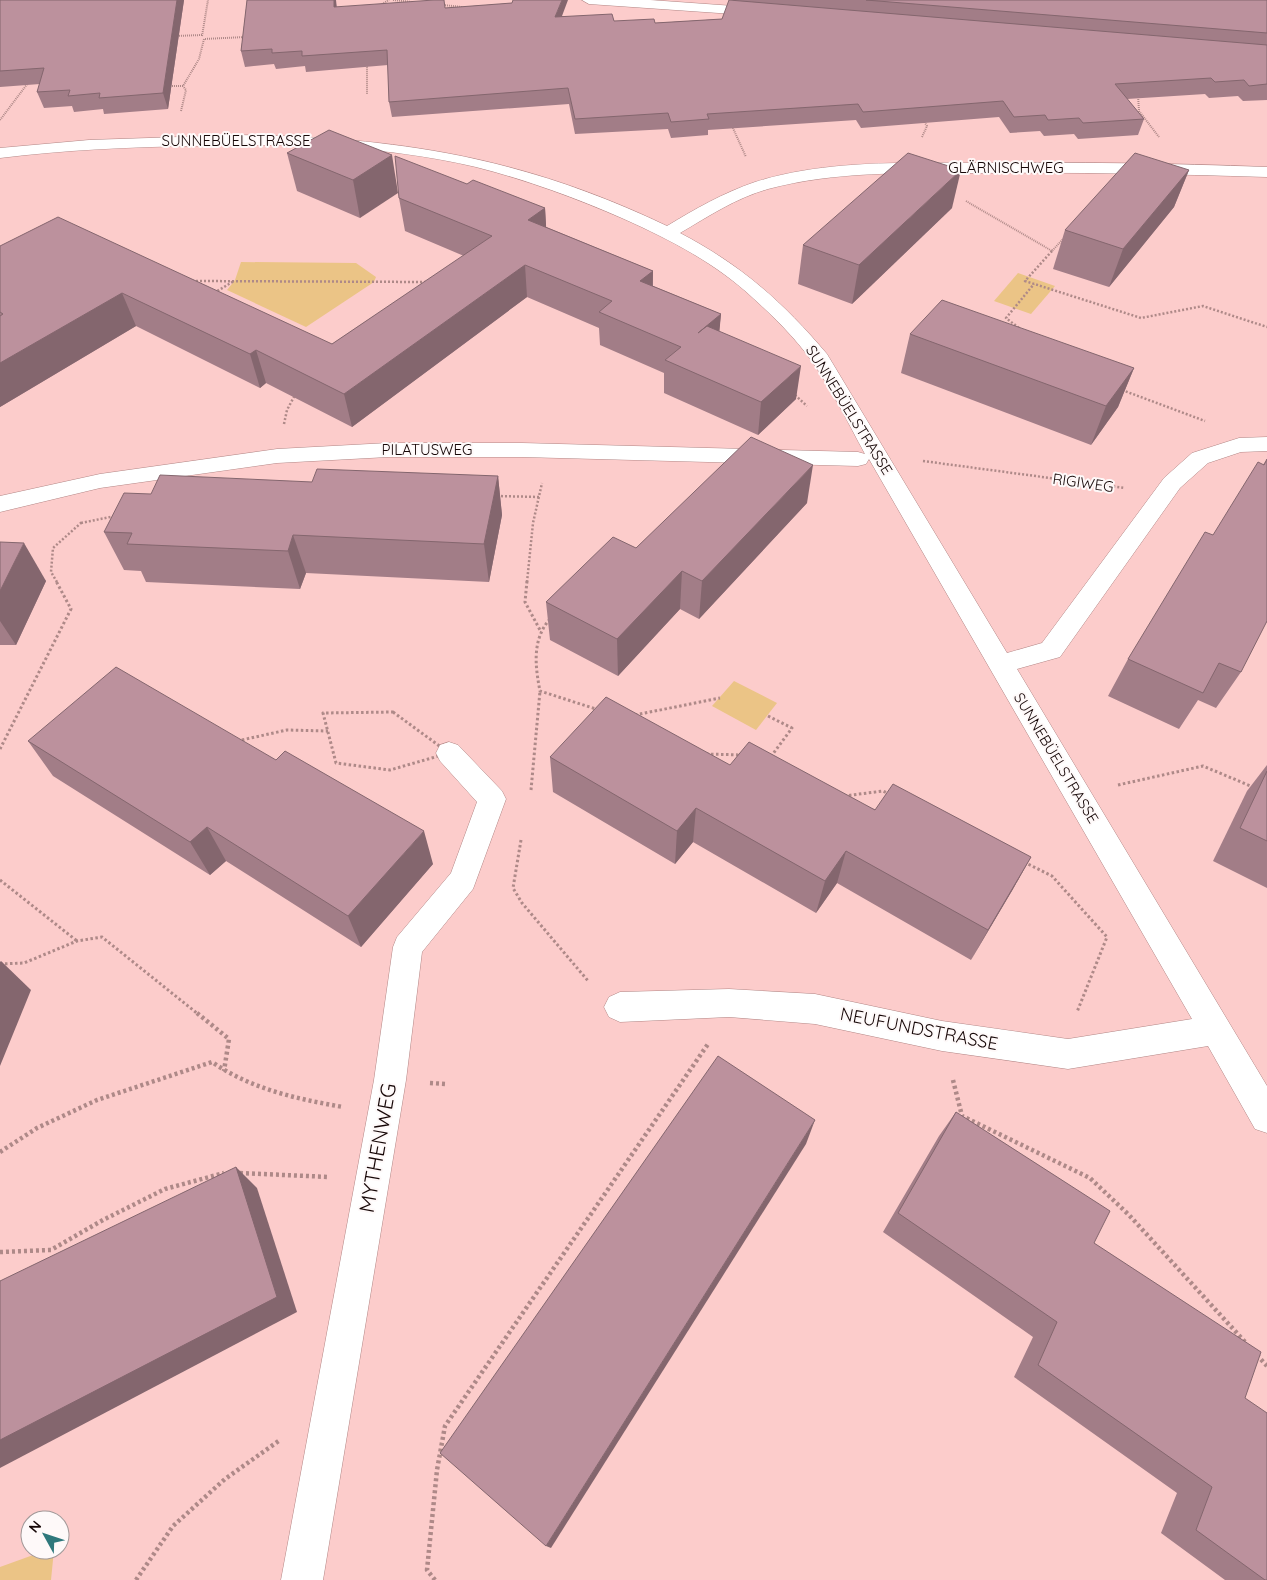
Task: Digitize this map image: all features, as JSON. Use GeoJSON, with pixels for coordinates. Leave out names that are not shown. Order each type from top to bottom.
{"type":"FeatureCollection","features":[{"type":"Feature","properties":{"kind":"street"},"geometry":{"type":"LineString","coordinates":[[589,0],[683,3],[780,14]]}},
{"type":"Feature","properties":{"kind":"street","name":"SUNNEBÜELSTRASSE"},"geometry":{"type":"LineString","coordinates":[[0,153],[114,142],[273,138],[415,150],[506,168],[552,182],[606,203],[702,252],[748,284],[789,320],[820,358],[1267,1117]]}},
{"type":"Feature","properties":{"kind":"street","name":"GLÄRNISCHWEG"},"geometry":{"type":"LineString","coordinates":[[667,233],[719,202],[761,186],[819,174],[935,168],[1128,168],[1267,172]]}},
{"type":"Feature","properties":{"kind":"street"},"geometry":{"type":"LineString","coordinates":[[1000,664],[1051,650],[1172,483],[1200,458],[1239,445],[1267,444]]}},
{"type":"Feature","properties":{"kind":"street","name":"PILATUSWEG"},"geometry":{"type":"LineString","coordinates":[[0,504],[94,482],[277,456],[388,450],[549,450],[858,459]]}},
{"type":"Feature","properties":{"kind":"street","name":"MYTHENWEG"},"geometry":{"type":"LineString","coordinates":[[302,1580],[390,1080],[408,947],[463,880],[492,799],[449,753]]}},
{"type":"Feature","properties":{"kind":"street","name":"NEUFUNDSTRASSE"},"geometry":{"type":"LineString","coordinates":[[620,1007],[729,1003],[815,1009],[942,1036],[1068,1054],[1217,1030]]}},
{"type":"Feature","properties":{"kind":"path"},"geometry":{"type":"LineString","coordinates":[[164,86],[182,86],[199,59],[204,39],[202,35],[208,0]]}},
{"type":"Feature","properties":{"kind":"path"},"geometry":{"type":"LineString","coordinates":[[379,6],[389,0]]}},
{"type":"Feature","properties":{"kind":"path"},"geometry":{"type":"LineString","coordinates":[[392,0],[419,3]]}},
{"type":"Feature","properties":{"kind":"path"},"geometry":{"type":"LineString","coordinates":[[437,5],[466,7]]}},
{"type":"Feature","properties":{"kind":"path"},"geometry":{"type":"LineString","coordinates":[[168,36],[202,35]]}},
{"type":"Feature","properties":{"kind":"path"},"geometry":{"type":"LineString","coordinates":[[204,39],[251,38]]}},
{"type":"Feature","properties":{"kind":"path"},"geometry":{"type":"LineString","coordinates":[[359,61],[368,66],[367,94]]}},
{"type":"Feature","properties":{"kind":"path"},"geometry":{"type":"LineString","coordinates":[[0,121],[30,81]]}},
{"type":"Feature","properties":{"kind":"path"},"geometry":{"type":"LineString","coordinates":[[1138,94],[1139,111],[1161,139]]}},
{"type":"Feature","properties":{"kind":"path"},"geometry":{"type":"LineString","coordinates":[[1130,111],[1139,111]]}},
{"type":"Feature","properties":{"kind":"path"},"geometry":{"type":"LineString","coordinates":[[730,118],[748,160]]}},
{"type":"Feature","properties":{"kind":"path"},"geometry":{"type":"LineString","coordinates":[[921,139],[927,126],[922,118]]}},
{"type":"Feature","properties":{"kind":"path"},"geometry":{"type":"LineString","coordinates":[[967,195],[962,199],[1052,251]]}},
{"type":"Feature","properties":{"kind":"path"},"geometry":{"type":"LineString","coordinates":[[1071,230],[1025,281],[1141,318],[1203,306],[1267,327]]}},
{"type":"Feature","properties":{"kind":"path"},"geometry":{"type":"LineString","coordinates":[[220,298],[212,294],[235,280]]}},
{"type":"Feature","properties":{"kind":"path"},"geometry":{"type":"LineString","coordinates":[[190,281],[432,282]]}},
{"type":"Feature","properties":{"kind":"path"},"geometry":{"type":"LineString","coordinates":[[1021,329],[1006,318],[1034,284]]}},
{"type":"Feature","properties":{"kind":"path"},"geometry":{"type":"LineString","coordinates":[[1114,387],[1212,423]]}},
{"type":"Feature","properties":{"kind":"path"},"geometry":{"type":"LineString","coordinates":[[277,456],[287,410],[299,389]]}},
{"type":"Feature","properties":{"kind":"path"},"geometry":{"type":"LineString","coordinates":[[793,393],[814,412]]}},
{"type":"Feature","properties":{"kind":"path"},"geometry":{"type":"LineString","coordinates":[[530,792],[540,691],[535,668],[540,630],[525,602],[533,523],[549,450]]}},
{"type":"Feature","properties":{"kind":"path","name":"RIGIWEG"},"geometry":{"type":"LineString","coordinates":[[920,460],[1124,488],[1131,482]]}},
{"type":"Feature","properties":{"kind":"path"},"geometry":{"type":"LineString","coordinates":[[81,523],[94,482]]}},
{"type":"Feature","properties":{"kind":"path"},"geometry":{"type":"LineString","coordinates":[[490,496],[538,497]]}},
{"type":"Feature","properties":{"kind":"path"},"geometry":{"type":"LineString","coordinates":[[0,749],[71,609],[51,572],[53,548],[81,523],[119,515]]}},
{"type":"Feature","properties":{"kind":"path"},"geometry":{"type":"LineString","coordinates":[[540,630],[553,617]]}},
{"type":"Feature","properties":{"kind":"path"},"geometry":{"type":"LineString","coordinates":[[540,691],[604,712]]}},
{"type":"Feature","properties":{"kind":"path"},"geometry":{"type":"LineString","coordinates":[[631,716],[720,698]]}},
{"type":"Feature","properties":{"kind":"path"},"geometry":{"type":"LineString","coordinates":[[393,712],[449,753],[390,770],[365,765],[336,763],[323,713],[393,712]]}},
{"type":"Feature","properties":{"kind":"path"},"geometry":{"type":"LineString","coordinates":[[768,716],[792,728],[770,758]]}},
{"type":"Feature","properties":{"kind":"path"},"geometry":{"type":"LineString","coordinates":[[229,742],[287,730],[328,731]]}},
{"type":"Feature","properties":{"kind":"path"},"geometry":{"type":"LineString","coordinates":[[698,750],[707,754],[746,756]]}},
{"type":"Feature","properties":{"kind":"path"},"geometry":{"type":"LineString","coordinates":[[766,756],[778,763]]}},
{"type":"Feature","properties":{"kind":"path"},"geometry":{"type":"LineString","coordinates":[[1117,785],[1203,766],[1258,790]]}},
{"type":"Feature","properties":{"kind":"path"},"geometry":{"type":"LineString","coordinates":[[835,792],[843,796],[883,790],[892,795]]}},
{"type":"Feature","properties":{"kind":"path"},"geometry":{"type":"LineString","coordinates":[[521,839],[513,888],[522,903],[589,982]]}},
{"type":"Feature","properties":{"kind":"path"},"geometry":{"type":"LineString","coordinates":[[1016,858],[1052,876],[1107,937],[1074,1020]]}},
{"type":"Feature","properties":{"kind":"path"},"geometry":{"type":"LineString","coordinates":[[0,880],[9,889],[78,941]]}},
{"type":"Feature","properties":{"kind":"path"},"geometry":{"type":"LineString","coordinates":[[0,964],[24,964],[78,941],[102,937],[229,1038],[224,1072]]}},
{"type":"Feature","properties":{"kind":"path"},"geometry":{"type":"LineString","coordinates":[[435,1580],[427,1570],[437,1470],[445,1426],[714,1035]]}},
{"type":"Feature","properties":{"kind":"path"},"geometry":{"type":"LineString","coordinates":[[0,1152],[38,1128],[97,1100],[212,1062],[224,1072],[294,1099],[383,1115]]}},
{"type":"Feature","properties":{"kind":"path"},"geometry":{"type":"LineString","coordinates":[[953,1080],[962,1116],[1090,1178],[1129,1215],[1247,1344]]}},
{"type":"Feature","properties":{"kind":"path"},"geometry":{"type":"LineString","coordinates":[[0,1252],[51,1250],[103,1220],[164,1189],[227,1172]]}},
{"type":"Feature","properties":{"kind":"path"},"geometry":{"type":"LineString","coordinates":[[236,1172],[334,1177]]}},
{"type":"Feature","properties":{"kind":"path"},"geometry":{"type":"LineString","coordinates":[[1254,1352],[1267,1366]]}},
{"type":"Feature","properties":{"kind":"path"},"geometry":{"type":"LineString","coordinates":[[136,1580],[174,1526],[225,1479],[281,1440],[288,1438]]}},
{"type":"Feature","properties":{"kind":"shaded area"},"geometry":{"type":"Polygon","coordinates":[[[241,262],[356,263],[376,277],[374,282],[306,327],[227,290],[235,280],[241,262]]]}},
{"type":"Feature","properties":{"kind":"shaded area"},"geometry":{"type":"Polygon","coordinates":[[[1018,273],[1055,286],[1031,314],[994,301],[1018,273]]]}},
{"type":"Feature","properties":{"kind":"shaded area"},"geometry":{"type":"Polygon","coordinates":[[[734,681],[777,703],[756,730],[712,706],[734,681]]]}},
{"type":"Feature","properties":{"kind":"shaded area"},"geometry":{"type":"Polygon","coordinates":[[[20,1560],[53,1560],[51,1580],[0,1580],[0,1567],[20,1560]]]}},
{"type":"Feature","properties":{"kind":"building"},"geometry":{"type":"Polygon","coordinates":[[[0,0],[177,0],[163,93],[99,98],[100,93],[68,96],[70,90],[37,92],[44,68],[0,71],[0,0]]]}},
{"type":"Feature","properties":{"kind":"building"},"geometry":{"type":"Polygon","coordinates":[[[247,0],[334,0],[334,7],[444,0],[445,8],[512,3],[513,0],[562,0],[555,17],[612,14],[614,21],[654,19],[655,23],[722,19],[729,0],[1267,45],[1267,84],[1249,86],[1244,80],[1215,82],[1211,78],[1115,84],[1144,119],[1083,123],[1079,118],[1048,120],[1045,115],[1014,117],[1003,101],[863,112],[858,104],[707,114],[709,119],[671,122],[668,113],[575,119],[568,88],[389,102],[387,50],[302,56],[302,51],[272,53],[272,49],[241,51],[247,0]]]}},
{"type":"Feature","properties":{"kind":"building"},"geometry":{"type":"Polygon","coordinates":[[[866,0],[1267,0],[1267,33],[866,0]]]}},
{"type":"Feature","properties":{"kind":"building"},"geometry":{"type":"Polygon","coordinates":[[[329,130],[392,155],[353,180],[287,153],[329,130]]]}},
{"type":"Feature","properties":{"kind":"building"},"geometry":{"type":"Polygon","coordinates":[[[908,153],[961,170],[859,265],[803,245],[908,153]]]}},
{"type":"Feature","properties":{"kind":"building"},"geometry":{"type":"Polygon","coordinates":[[[1135,153],[1189,170],[1123,249],[1065,230],[1135,153]]]}},
{"type":"Feature","properties":{"kind":"building"},"geometry":{"type":"Polygon","coordinates":[[[395,156],[467,184],[473,180],[545,208],[528,220],[653,271],[640,281],[721,314],[698,333],[707,326],[801,366],[761,402],[665,360],[681,347],[599,312],[612,301],[525,265],[344,394],[256,350],[250,354],[122,293],[0,363],[0,316],[3,314],[0,312],[0,246],[58,217],[332,344],[492,236],[399,198],[395,156]]]}},
{"type":"Feature","properties":{"kind":"building"},"geometry":{"type":"Polygon","coordinates":[[[942,300],[1134,368],[1106,406],[910,334],[942,300]]]}},
{"type":"Feature","properties":{"kind":"building"},"geometry":{"type":"Polygon","coordinates":[[[751,437],[813,465],[702,581],[682,571],[617,639],[546,602],[613,537],[636,548],[751,437]]]}},
{"type":"Feature","properties":{"kind":"building"},"geometry":{"type":"Polygon","coordinates":[[[1267,459],[1267,621],[1241,672],[1219,663],[1203,693],[1128,659],[1205,532],[1213,535],[1258,462],[1264,465],[1267,459]]]}},
{"type":"Feature","properties":{"kind":"building"},"geometry":{"type":"Polygon","coordinates":[[[317,469],[498,476],[484,544],[293,535],[288,551],[127,544],[132,533],[104,532],[124,493],[151,494],[160,475],[312,482],[317,469]]]}},
{"type":"Feature","properties":{"kind":"building"},"geometry":{"type":"Polygon","coordinates":[[[0,542],[24,543],[0,591],[0,542]]]}},
{"type":"Feature","properties":{"kind":"building"},"geometry":{"type":"Polygon","coordinates":[[[116,667],[276,760],[285,751],[424,831],[348,916],[207,827],[190,842],[28,741],[116,667]]]}},
{"type":"Feature","properties":{"kind":"building"},"geometry":{"type":"Polygon","coordinates":[[[606,697],[730,765],[749,742],[875,810],[893,784],[1031,857],[988,930],[846,851],[825,881],[696,808],[677,831],[550,757],[606,697]]]}},
{"type":"Feature","properties":{"kind":"building"},"geometry":{"type":"Polygon","coordinates":[[[1267,771],[1267,841],[1240,828],[1267,771]]]}},
{"type":"Feature","properties":{"kind":"building"},"geometry":{"type":"Polygon","coordinates":[[[718,1056],[815,1120],[546,1546],[440,1453],[718,1056]]]}},
{"type":"Feature","properties":{"kind":"building"},"geometry":{"type":"Polygon","coordinates":[[[956,1112],[1110,1211],[1094,1243],[1261,1352],[1245,1398],[1267,1413],[1267,1580],[1196,1530],[1212,1487],[1038,1365],[1057,1322],[898,1213],[956,1112]]]}},
{"type":"Feature","properties":{"kind":"building"},"geometry":{"type":"Polygon","coordinates":[[[236,1167],[277,1297],[0,1440],[0,1281],[236,1167]]]}}]}
